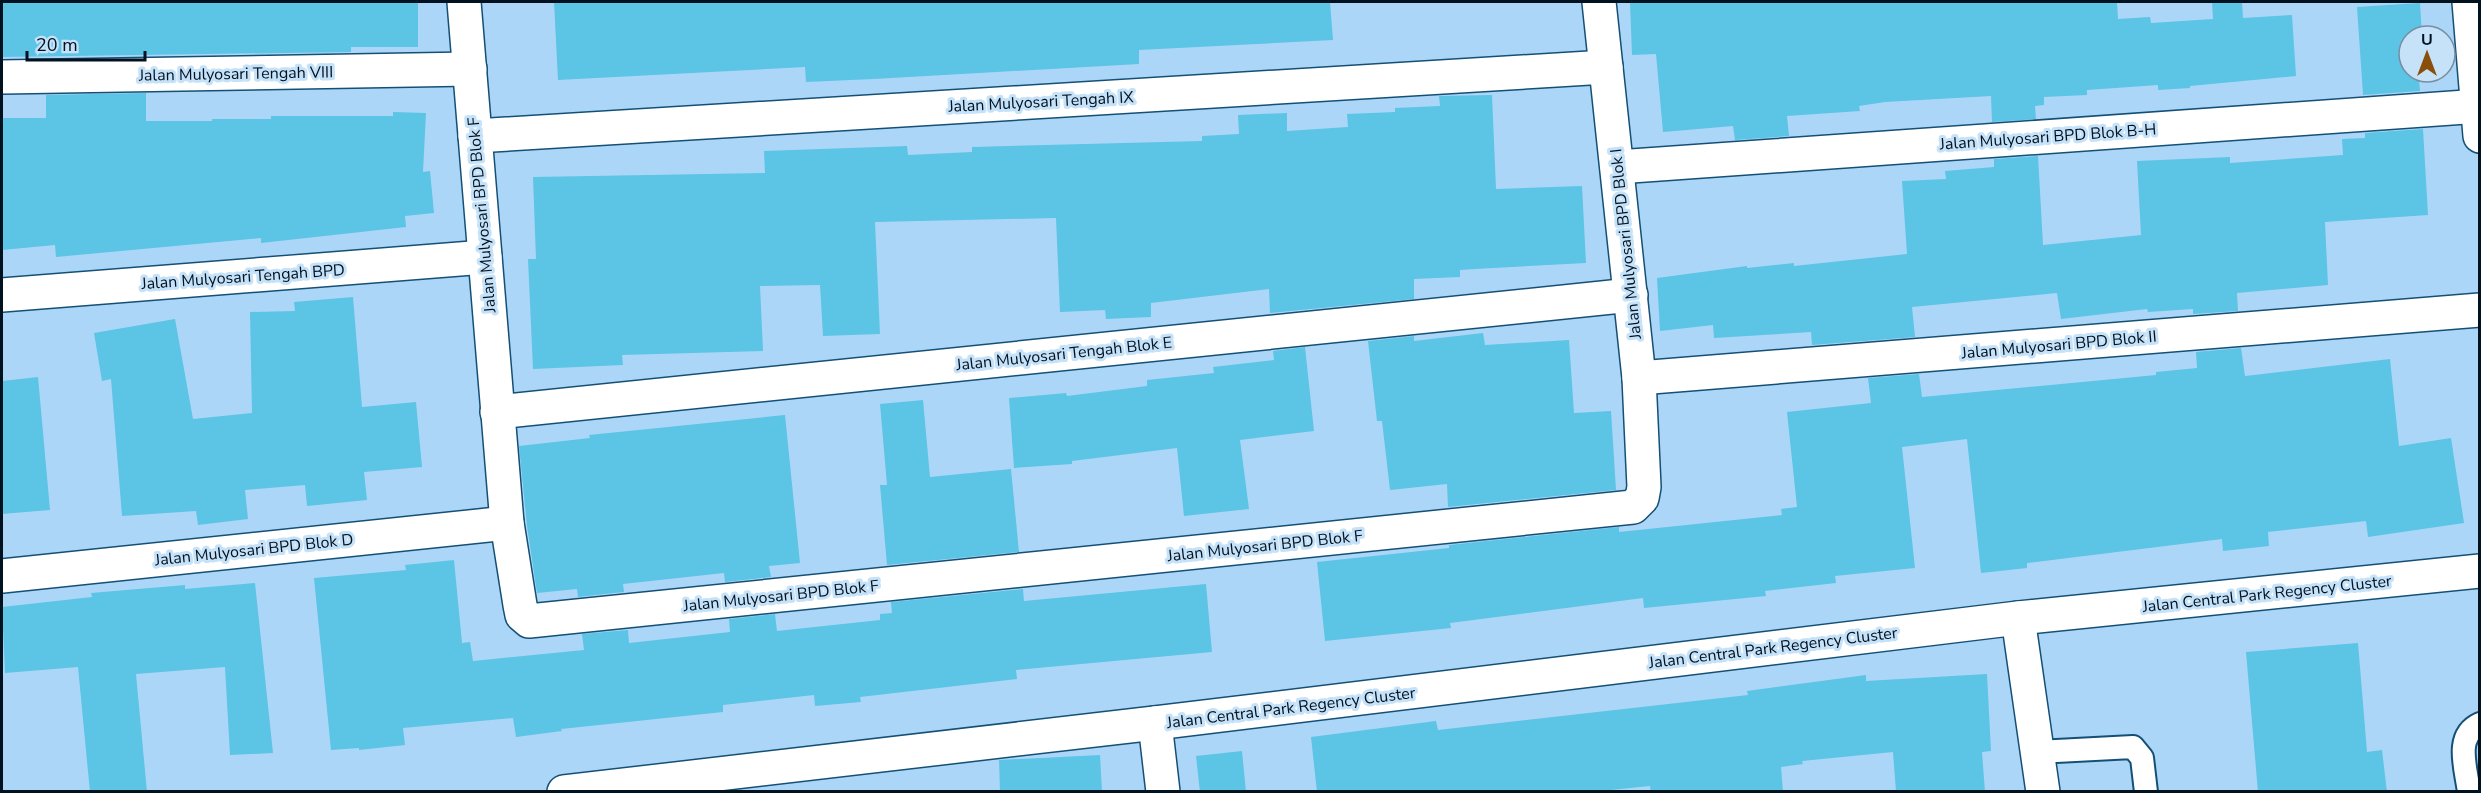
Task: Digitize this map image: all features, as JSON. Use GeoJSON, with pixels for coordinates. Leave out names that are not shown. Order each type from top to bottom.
{"type":"FeatureCollection","features":[{"type":"Feature","properties":{"kind":"street","name":"Jalan Mulyosari BPD Blok F"},"geometry":{"type":"LineString","coordinates":[[464,2],[507,523],[524,618],[532,621],[1283,542],[1626,510],[1642,498],[1644,487]]}},
{"type":"Feature","properties":{"kind":"street","name":"Jalan Mulyosari BPD Blok I"},"geometry":{"type":"LineString","coordinates":[[1599,2],[1639,378],[1644,487]]}},
{"type":"Feature","properties":{"kind":"street"},"geometry":{"type":"LineString","coordinates":[[2469,2],[2479,116]]}},
{"type":"Feature","properties":{"kind":"street","name":"Jalan Mulyosari Tengah IX"},"geometry":{"type":"LineString","coordinates":[[475,136],[1606,67]]}},
{"type":"Feature","properties":{"kind":"street","name":"Jalan Mulyosari Tengah VIII"},"geometry":{"type":"LineString","coordinates":[[2,77],[470,69]]}},
{"type":"Feature","properties":{"kind":"street","name":"Jalan Mulyosari BPD Blok B-H"},"geometry":{"type":"LineString","coordinates":[[1617,167],[2479,116]]}},
{"type":"Feature","properties":{"kind":"street","name":"Jalan Mulyosari Tengah BPD"},"geometry":{"type":"LineString","coordinates":[[2,295],[485,257]]}},
{"type":"Feature","properties":{"kind":"street","name":"Jalan Mulyosari Tengah Blok E"},"geometry":{"type":"LineString","coordinates":[[497,411],[1631,295]]}},
{"type":"Feature","properties":{"kind":"street","name":"Jalan Mulyosari BPD Blok II"},"geometry":{"type":"LineString","coordinates":[[1639,378],[2480,310]]}},
{"type":"Feature","properties":{"kind":"street","name":"Jalan Mulyosari BPD Blok D"},"geometry":{"type":"LineString","coordinates":[[2,576],[507,523]]}},
{"type":"Feature","properties":{"kind":"street","name":"Jalan Central Park Regency Cluster"},"geometry":{"type":"LineString","coordinates":[[564,792],[2018,618],[2480,571]]}},
{"type":"Feature","properties":{"kind":"street"},"geometry":{"type":"LineString","coordinates":[[2018,618],[2043,792]]}},
{"type":"Feature","properties":{"kind":"street"},"geometry":{"type":"LineString","coordinates":[[1155,723],[1163,792]]}},
{"type":"Feature","properties":{"kind":"lane"},"geometry":{"type":"LineString","coordinates":[[2469,792],[2464,740],[2469,729],[2480,724]]}},
{"type":"Feature","properties":{"kind":"lane"},"geometry":{"type":"LineString","coordinates":[[2037,752],[2133,747],[2142,758],[2146,792]]}},
{"type":"Feature","properties":{"kind":"building"},"geometry":{"type":"Polygon","coordinates":[[[2,2],[418,2],[418,47],[351,47],[351,52],[2,57],[2,2]]]}},
{"type":"Feature","properties":{"kind":"building"},"geometry":{"type":"Polygon","coordinates":[[[554,2],[1330,2],[1333,40],[1139,50],[1139,64],[874,79],[806,82],[805,67],[558,80],[554,2]]]}},
{"type":"Feature","properties":{"kind":"building"},"geometry":{"type":"Polygon","coordinates":[[[1630,2],[2117,2],[2118,19],[2150,17],[2151,23],[2213,19],[2212,2],[2242,2],[2243,18],[2292,15],[2296,76],[2190,86],[2190,88],[2158,90],[2158,85],[2087,90],[2087,95],[2044,97],[2044,105],[2035,106],[2036,119],[1992,122],[1991,96],[1885,102],[1859,106],[1860,111],[1787,116],[1789,136],[1735,140],[1733,126],[1663,132],[1656,54],[1632,55],[1630,2]]]}},
{"type":"Feature","properties":{"kind":"building"},"geometry":{"type":"Polygon","coordinates":[[[2420,3],[2421,24],[2397,24],[2397,84],[2419,84],[2420,91],[2363,95],[2357,7],[2420,3]]]}},
{"type":"Feature","properties":{"kind":"building"},"geometry":{"type":"Polygon","coordinates":[[[146,93],[146,121],[271,119],[271,116],[393,116],[393,112],[426,113],[423,172],[430,171],[434,213],[405,216],[406,227],[261,243],[261,238],[56,257],[55,245],[2,250],[2,118],[46,118],[46,95],[146,93]]]}},
{"type":"Feature","properties":{"kind":"building"},"geometry":{"type":"Polygon","coordinates":[[[1492,95],[1496,189],[1582,186],[1586,263],[1460,270],[1460,277],[1414,279],[1414,299],[1270,313],[1269,289],[1151,303],[1151,317],[1106,319],[1105,310],[1060,312],[1056,218],[875,222],[880,334],[823,336],[820,285],[760,286],[763,351],[622,355],[623,365],[533,369],[528,259],[536,259],[533,177],[765,173],[764,151],[907,146],[908,155],[972,152],[972,147],[1202,141],[1202,136],[1239,134],[1238,115],[1287,113],[1287,131],[1348,127],[1347,114],[1395,112],[1395,108],[1440,106],[1439,96],[1492,95]]]}},
{"type":"Feature","properties":{"kind":"building"},"geometry":{"type":"Polygon","coordinates":[[[2423,129],[2428,215],[2325,222],[2328,285],[2237,293],[2238,311],[2193,314],[2193,309],[2148,312],[2147,309],[2061,319],[2057,293],[1912,307],[1915,337],[1812,345],[1811,332],[1714,338],[1713,325],[1660,331],[1657,278],[1747,266],[1747,268],[1794,263],[1794,266],[1907,254],[1902,181],[1946,179],[1945,171],[1994,167],[1994,159],[2038,156],[2043,245],[2141,235],[2137,161],[2230,157],[2230,163],[2343,155],[2342,139],[2365,138],[2365,133],[2423,129]]]}},
{"type":"Feature","properties":{"kind":"building"},"geometry":{"type":"Polygon","coordinates":[[[353,297],[362,407],[416,402],[422,467],[364,472],[367,500],[307,506],[305,485],[245,490],[248,519],[198,525],[196,511],[122,516],[111,379],[102,381],[94,333],[175,319],[193,419],[252,413],[250,312],[295,311],[294,302],[353,297]]]}},
{"type":"Feature","properties":{"kind":"building"},"geometry":{"type":"Polygon","coordinates":[[[1483,333],[1485,345],[1569,340],[1574,413],[1611,411],[1616,490],[1448,507],[1447,484],[1390,490],[1382,421],[1377,421],[1368,341],[1414,336],[1414,341],[1483,333]]]}},
{"type":"Feature","properties":{"kind":"building"},"geometry":{"type":"Polygon","coordinates":[[[1305,347],[1314,431],[1240,440],[1249,509],[1184,516],[1177,448],[1072,461],[1072,464],[1014,468],[1009,398],[1066,393],[1067,396],[1147,386],[1147,380],[1214,373],[1213,367],[1274,360],[1273,351],[1305,347]]]}},
{"type":"Feature","properties":{"kind":"building"},"geometry":{"type":"Polygon","coordinates":[[[2241,348],[2245,376],[2390,359],[2399,446],[2451,438],[2464,523],[2368,537],[2366,521],[2268,532],[2269,546],[2223,551],[2222,539],[2027,563],[2027,568],[1981,573],[1967,439],[1902,447],[1915,568],[1835,576],[1836,583],[1765,591],[1766,596],[1644,608],[1643,598],[1450,623],[1451,628],[1325,641],[1317,562],[1619,527],[1619,532],[1782,515],[1781,509],[1797,507],[1787,412],[1871,403],[1868,378],[1919,374],[1922,397],[2156,375],[2156,372],[2197,368],[2196,352],[2241,348]]]}},
{"type":"Feature","properties":{"kind":"building"},"geometry":{"type":"Polygon","coordinates":[[[38,377],[50,510],[2,514],[2,381],[38,377]]]}},
{"type":"Feature","properties":{"kind":"building"},"geometry":{"type":"Polygon","coordinates":[[[923,400],[930,477],[1011,469],[1019,552],[887,565],[880,485],[887,485],[880,404],[923,400]]]}},
{"type":"Feature","properties":{"kind":"building"},"geometry":{"type":"Polygon","coordinates":[[[785,415],[800,563],[769,566],[771,577],[725,582],[724,573],[623,584],[624,592],[578,597],[577,589],[537,593],[519,446],[590,438],[589,435],[785,415]]]}},
{"type":"Feature","properties":{"kind":"building"},"geometry":{"type":"Polygon","coordinates":[[[454,560],[462,643],[470,642],[473,661],[584,650],[582,634],[628,630],[629,643],[730,632],[729,619],[775,614],[777,631],[880,620],[880,614],[892,613],[891,602],[1023,589],[1024,601],[1206,584],[1212,652],[1016,670],[1017,679],[860,697],[861,702],[815,706],[814,695],[723,705],[723,712],[561,729],[562,731],[516,737],[513,718],[403,728],[405,745],[359,750],[359,748],[331,750],[314,578],[406,570],[405,565],[454,560]]]}},
{"type":"Feature","properties":{"kind":"building"},"geometry":{"type":"Polygon","coordinates":[[[255,583],[273,753],[230,755],[225,667],[136,674],[147,792],[90,792],[78,667],[5,673],[2,607],[92,597],[91,593],[185,585],[185,589],[255,583]]]}},
{"type":"Feature","properties":{"kind":"building"},"geometry":{"type":"Polygon","coordinates":[[[2358,643],[2367,752],[2382,750],[2387,792],[2258,792],[2246,652],[2358,643]]]}},
{"type":"Feature","properties":{"kind":"building"},"geometry":{"type":"Polygon","coordinates":[[[1987,674],[1991,751],[1982,752],[1985,792],[1896,792],[1893,752],[1802,761],[1803,764],[1781,767],[1783,792],[1651,792],[1650,786],[1591,792],[1317,792],[1311,737],[1436,721],[1438,730],[1748,695],[1747,691],[1866,675],[1866,681],[1987,674]]]}},
{"type":"Feature","properties":{"kind":"building"},"geometry":{"type":"Polygon","coordinates":[[[1242,751],[1246,792],[1200,792],[1196,756],[1242,751]]]}},
{"type":"Feature","properties":{"kind":"building"},"geometry":{"type":"Polygon","coordinates":[[[1100,755],[1102,792],[1000,792],[999,760],[1100,755]]]}}]}
